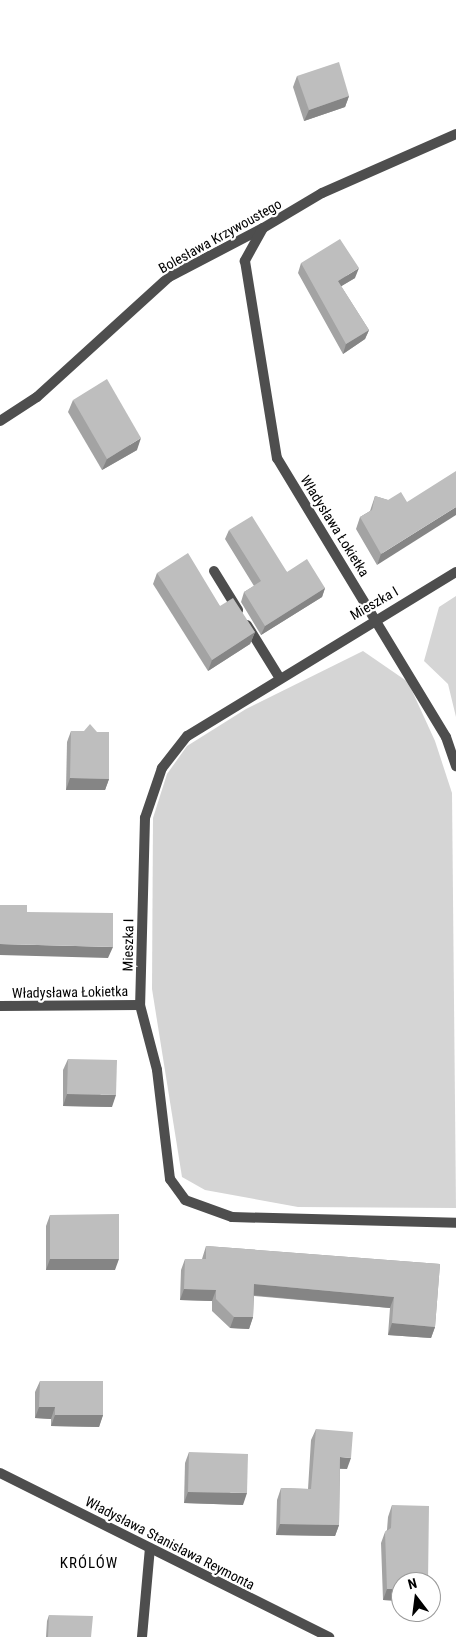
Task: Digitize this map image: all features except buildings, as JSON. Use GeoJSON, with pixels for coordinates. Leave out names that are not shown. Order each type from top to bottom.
{"type":"FeatureCollection","features":[{"type":"Feature","properties":{"kind":"street","name":"Bolesława Krzywoustego"},"geometry":{"type":"LineString","coordinates":[[0,421],[37,397],[169,277],[263,228],[322,193],[456,134]]}},
{"type":"Feature","properties":{"kind":"street","name":"Władysława Łokietka"},"geometry":{"type":"LineString","coordinates":[[263,228],[245,261],[277,458],[376,617],[446,737],[456,766]]}},
{"type":"Feature","properties":{"kind":"street"},"geometry":{"type":"LineString","coordinates":[[214,570],[279,677]]}},
{"type":"Feature","properties":{"kind":"street","name":"Mieszka I"},"geometry":{"type":"LineString","coordinates":[[456,572],[376,617],[187,736],[162,768],[144,818],[140,1005],[157,1070],[170,1179],[185,1200],[232,1217],[456,1222]]}},
{"type":"Feature","properties":{"kind":"street","name":"Władysława Łokietka"},"geometry":{"type":"LineString","coordinates":[[0,1006],[140,1005]]}},
{"type":"Feature","properties":{"kind":"street","name":"Władysława Stanisława Reymonta"},"geometry":{"type":"LineString","coordinates":[[0,1473],[329,1637]]}},
{"type":"Feature","properties":{"kind":"street"},"geometry":{"type":"LineString","coordinates":[[142,1637],[150,1548]]}},
{"type":"Feature","properties":{"kind":"shaded area"},"geometry":{"type":"Polygon","coordinates":[[[456,596],[456,717],[448,684],[424,661],[439,607],[456,596]]]}},
{"type":"Feature","properties":{"kind":"shaded area"},"geometry":{"type":"Polygon","coordinates":[[[363,651],[408,682],[435,741],[452,793],[456,1208],[298,1207],[205,1190],[182,1177],[152,989],[153,818],[167,774],[187,746],[246,709],[363,651]]]}},
{"type":"Feature","properties":{"kind":"district","name":"KRÓLÓW"},"geometry":{"type":"Point","coordinates":[89,1564]}}]}
